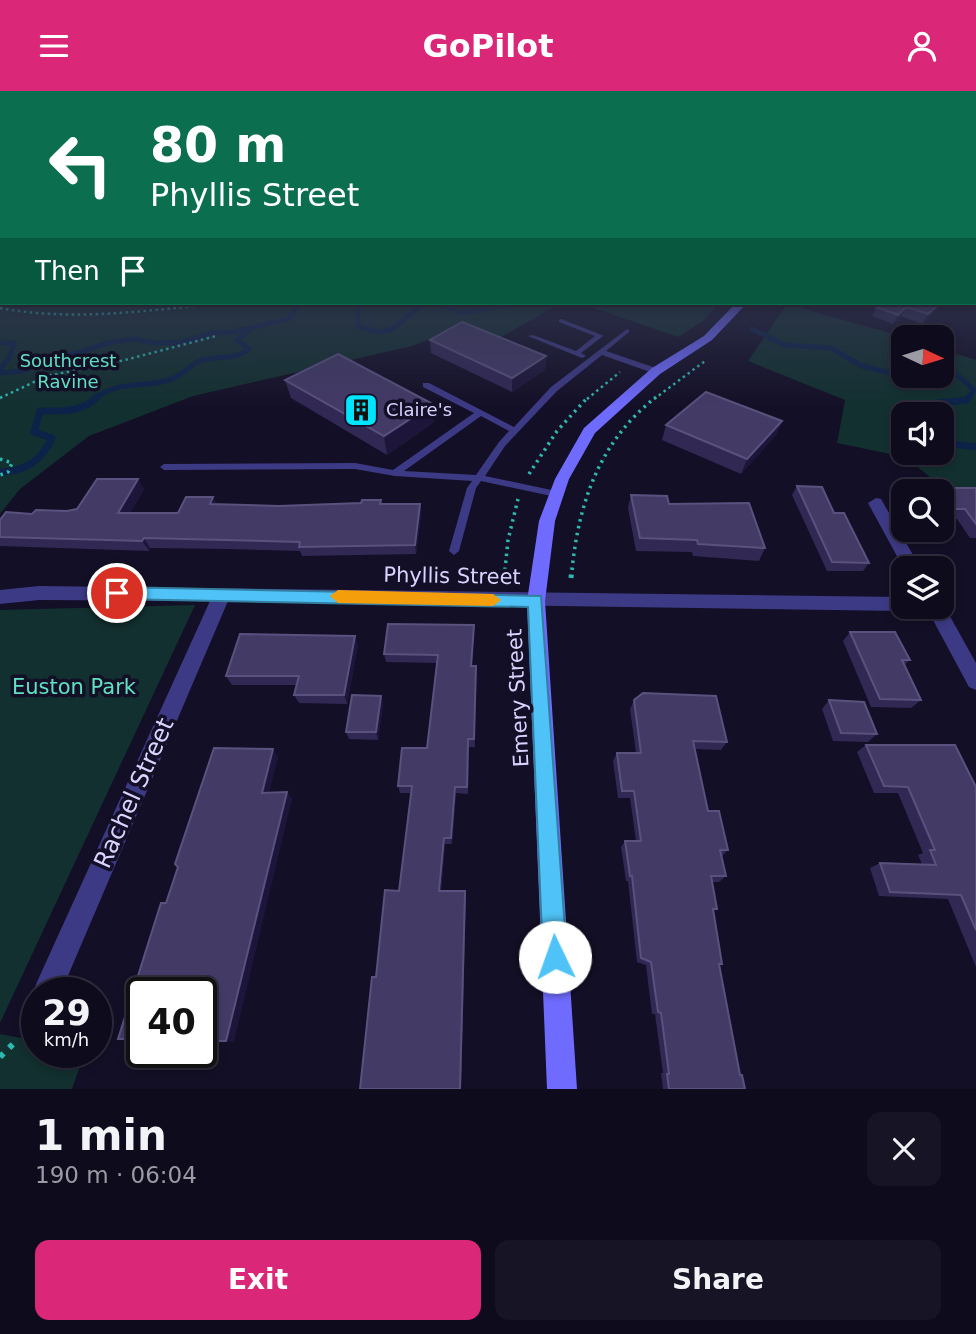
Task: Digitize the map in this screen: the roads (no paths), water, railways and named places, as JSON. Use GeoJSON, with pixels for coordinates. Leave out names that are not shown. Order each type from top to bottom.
{"type":"FeatureCollection","features":[{"type":"Feature","properties":{"kind":"street","name":"Emery Street"},"geometry":{"type":"LineString","coordinates":[[562,1089],[536,601],[547,521],[562,479],[589,431],[656,371],[708,338],[730,316]]}},
{"type":"Feature","properties":{"kind":"street"},"geometry":{"type":"LineString","coordinates":[[876,503],[906,556]]}},
{"type":"Feature","properties":{"kind":"street","name":"Phyllis Street"},"geometry":{"type":"LineString","coordinates":[[0,597],[38,593],[222,594],[536,601],[891,604]]}},
{"type":"Feature","properties":{"kind":"street","name":"Rachel Street"},"geometry":{"type":"LineString","coordinates":[[54,977],[222,594]]}},
{"type":"Feature","properties":{"kind":"street"},"geometry":{"type":"LineString","coordinates":[[942,619],[976,681]]}},
{"type":"Feature","properties":{"kind":"lane"},"geometry":{"type":"LineString","coordinates":[[561,321],[600,336],[576,354]]}},
{"type":"Feature","properties":{"kind":"lane"},"geometry":{"type":"LineString","coordinates":[[454,551],[472,488],[502,444],[554,389],[627,331]]}},
{"type":"Feature","properties":{"kind":"lane"},"geometry":{"type":"LineString","coordinates":[[531,336],[591,359]]}},
{"type":"Feature","properties":{"kind":"lane"},"geometry":{"type":"LineString","coordinates":[[601,352],[656,371]]}},
{"type":"Feature","properties":{"kind":"lane"},"geometry":{"type":"LineString","coordinates":[[426,385],[515,431]]}},
{"type":"Feature","properties":{"kind":"lane"},"geometry":{"type":"LineString","coordinates":[[395,473],[480,412]]}},
{"type":"Feature","properties":{"kind":"lane"},"geometry":{"type":"LineString","coordinates":[[164,467],[355,466],[395,473],[478,478],[556,495]]}},
{"type":"Feature","properties":{"kind":"waterway"},"geometry":{"type":"LineString","coordinates":[[0,373],[21,371],[107,343],[133,339],[154,343],[183,342],[211,333],[233,332],[288,319],[290,316]]}},
{"type":"Feature","properties":{"kind":"waterway"},"geometry":{"type":"LineString","coordinates":[[358,316],[358,326],[378,332],[393,329],[409,316]]}},
{"type":"Feature","properties":{"kind":"waterway"},"geometry":{"type":"LineString","coordinates":[[95,399],[112,389],[169,380],[202,360],[243,353],[249,349],[237,340],[250,329]]}},
{"type":"Feature","properties":{"kind":"waterway"},"geometry":{"type":"LineString","coordinates":[[752,329],[785,345],[831,348],[862,366],[891,372]]}},
{"type":"Feature","properties":{"kind":"waterway"},"geometry":{"type":"LineString","coordinates":[[0,343],[14,343],[10,356],[0,369]]}},
{"type":"Feature","properties":{"kind":"waterway"},"geometry":{"type":"LineString","coordinates":[[954,372],[974,390],[968,399]]}},
{"type":"Feature","properties":{"kind":"waterway"},"geometry":{"type":"LineString","coordinates":[[0,472],[25,467],[38,458],[48,446],[52,438],[34,432],[40,411],[77,408],[97,397]]}},
{"type":"Feature","properties":{"kind":"waterway"},"geometry":{"type":"LineString","coordinates":[[949,402],[967,400],[969,397]]}},
{"type":"Feature","properties":{"kind":"waterway"},"geometry":{"type":"LineString","coordinates":[[954,444],[976,447]]}},
{"type":"Feature","properties":{"kind":"place","name":"Claire's"},"geometry":{"type":"Point","coordinates":[361,410]}},
{"type":"Feature","properties":{"kind":"park label","name":"Southcrest Ravine"},"geometry":{"type":"Point","coordinates":[68,372]}},
{"type":"Feature","properties":{"kind":"park label","name":"Euston Park"},"geometry":{"type":"Point","coordinates":[74,687]}}]}
